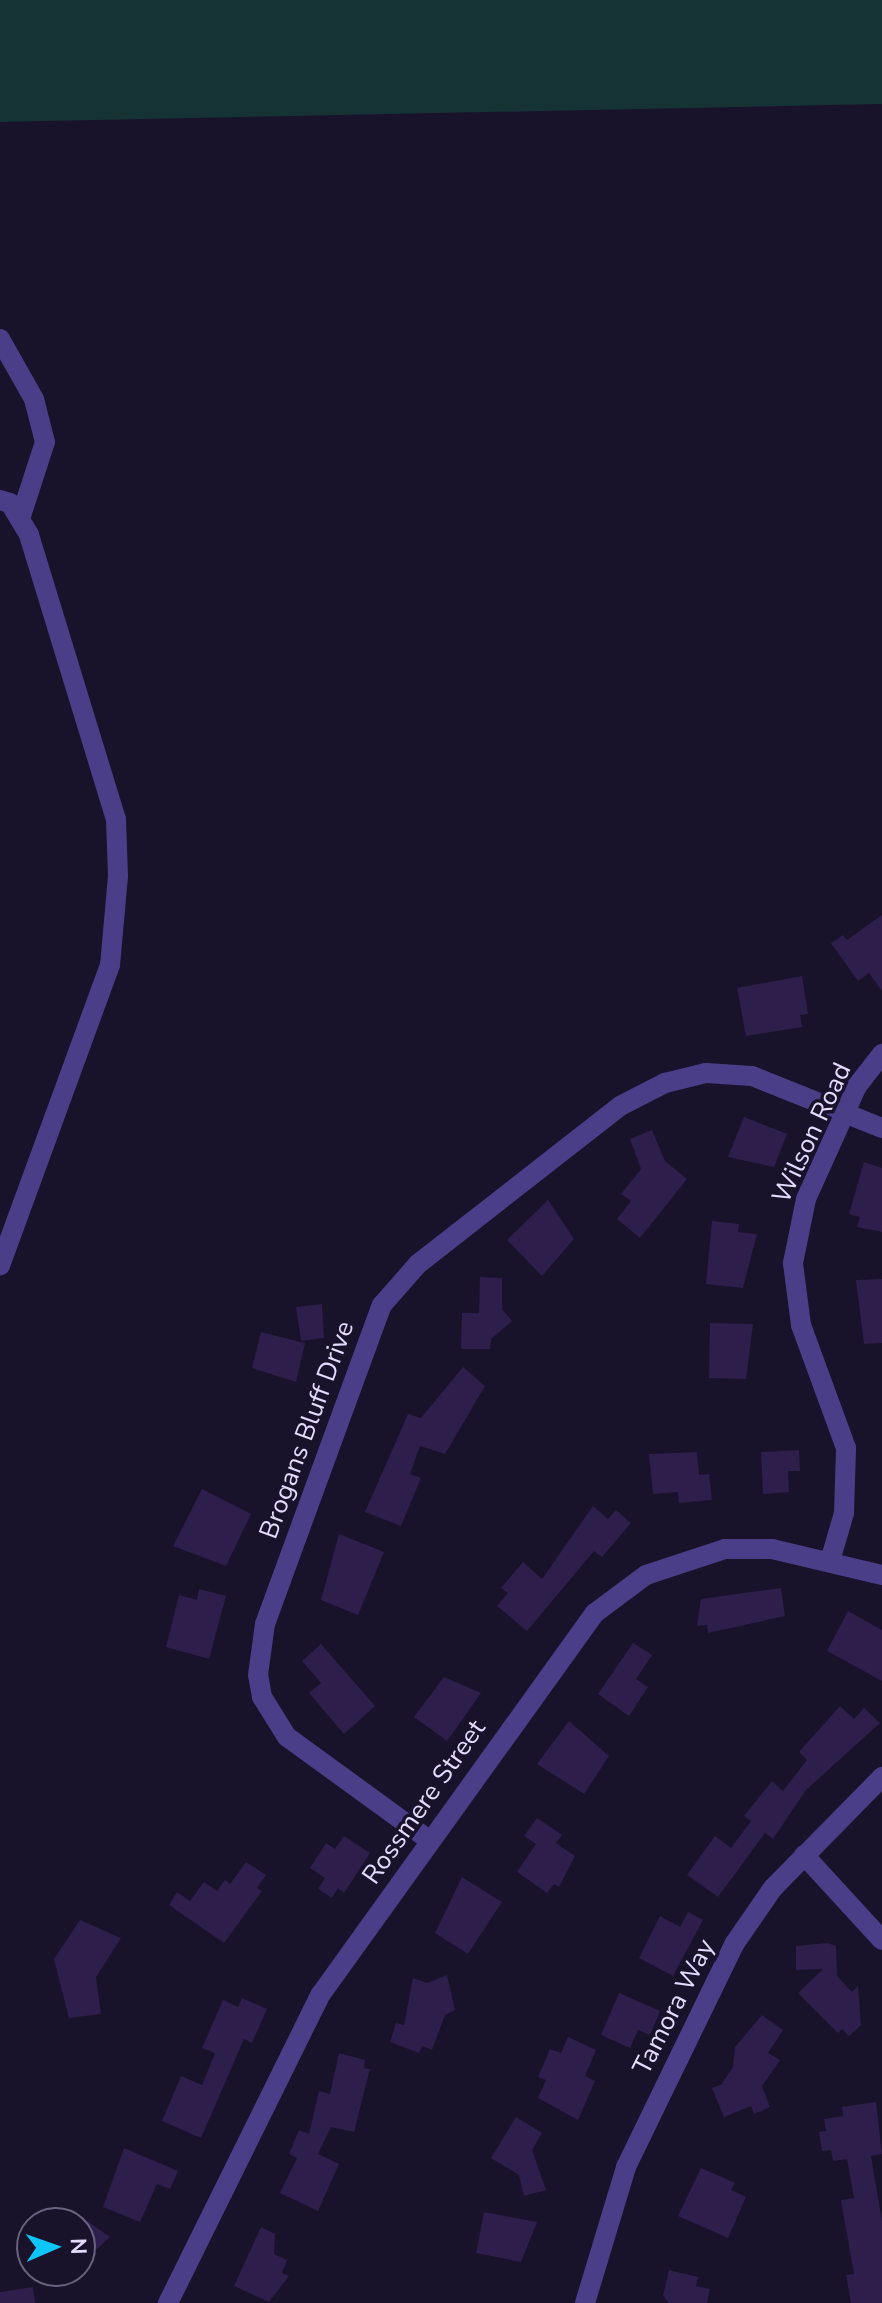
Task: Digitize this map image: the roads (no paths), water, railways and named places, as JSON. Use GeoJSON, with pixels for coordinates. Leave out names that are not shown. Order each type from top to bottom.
{"type":"FeatureCollection","features":[{"type":"Feature","properties":{"kind":"street"},"geometry":{"type":"LineString","coordinates":[[0,339],[34,399],[45,442],[21,516]]}},
{"type":"Feature","properties":{"kind":"street"},"geometry":{"type":"LineString","coordinates":[[0,500],[21,516],[116,819],[118,876],[110,965],[0,1266]]}},
{"type":"Feature","properties":{"kind":"street","name":"Wilson Road"},"geometry":{"type":"LineString","coordinates":[[830,1561],[844,1513],[846,1448],[801,1325],[793,1263],[806,1199],[845,1111],[882,1054]]}},
{"type":"Feature","properties":{"kind":"street","name":"Brogans Bluff Drive"},"geometry":{"type":"LineString","coordinates":[[429,1840],[287,1737],[262,1697],[258,1675],[265,1624],[382,1305],[418,1264],[620,1106],[665,1083],[706,1073],[752,1076],[882,1128]]}},
{"type":"Feature","properties":{"kind":"street","name":"Rossmere Street"},"geometry":{"type":"LineString","coordinates":[[168,2303],[304,2022],[570,1643],[621,1591],[675,1563],[725,1549],[772,1549],[882,1575]]}},
{"type":"Feature","properties":{"kind":"street","name":"Tamora Way"},"geometry":{"type":"LineString","coordinates":[[585,2303],[644,2122],[735,1943],[804,1855],[882,1777]]}},
{"type":"Feature","properties":{"kind":"street"},"geometry":{"type":"LineString","coordinates":[[804,1855],[882,1940]]}}]}
